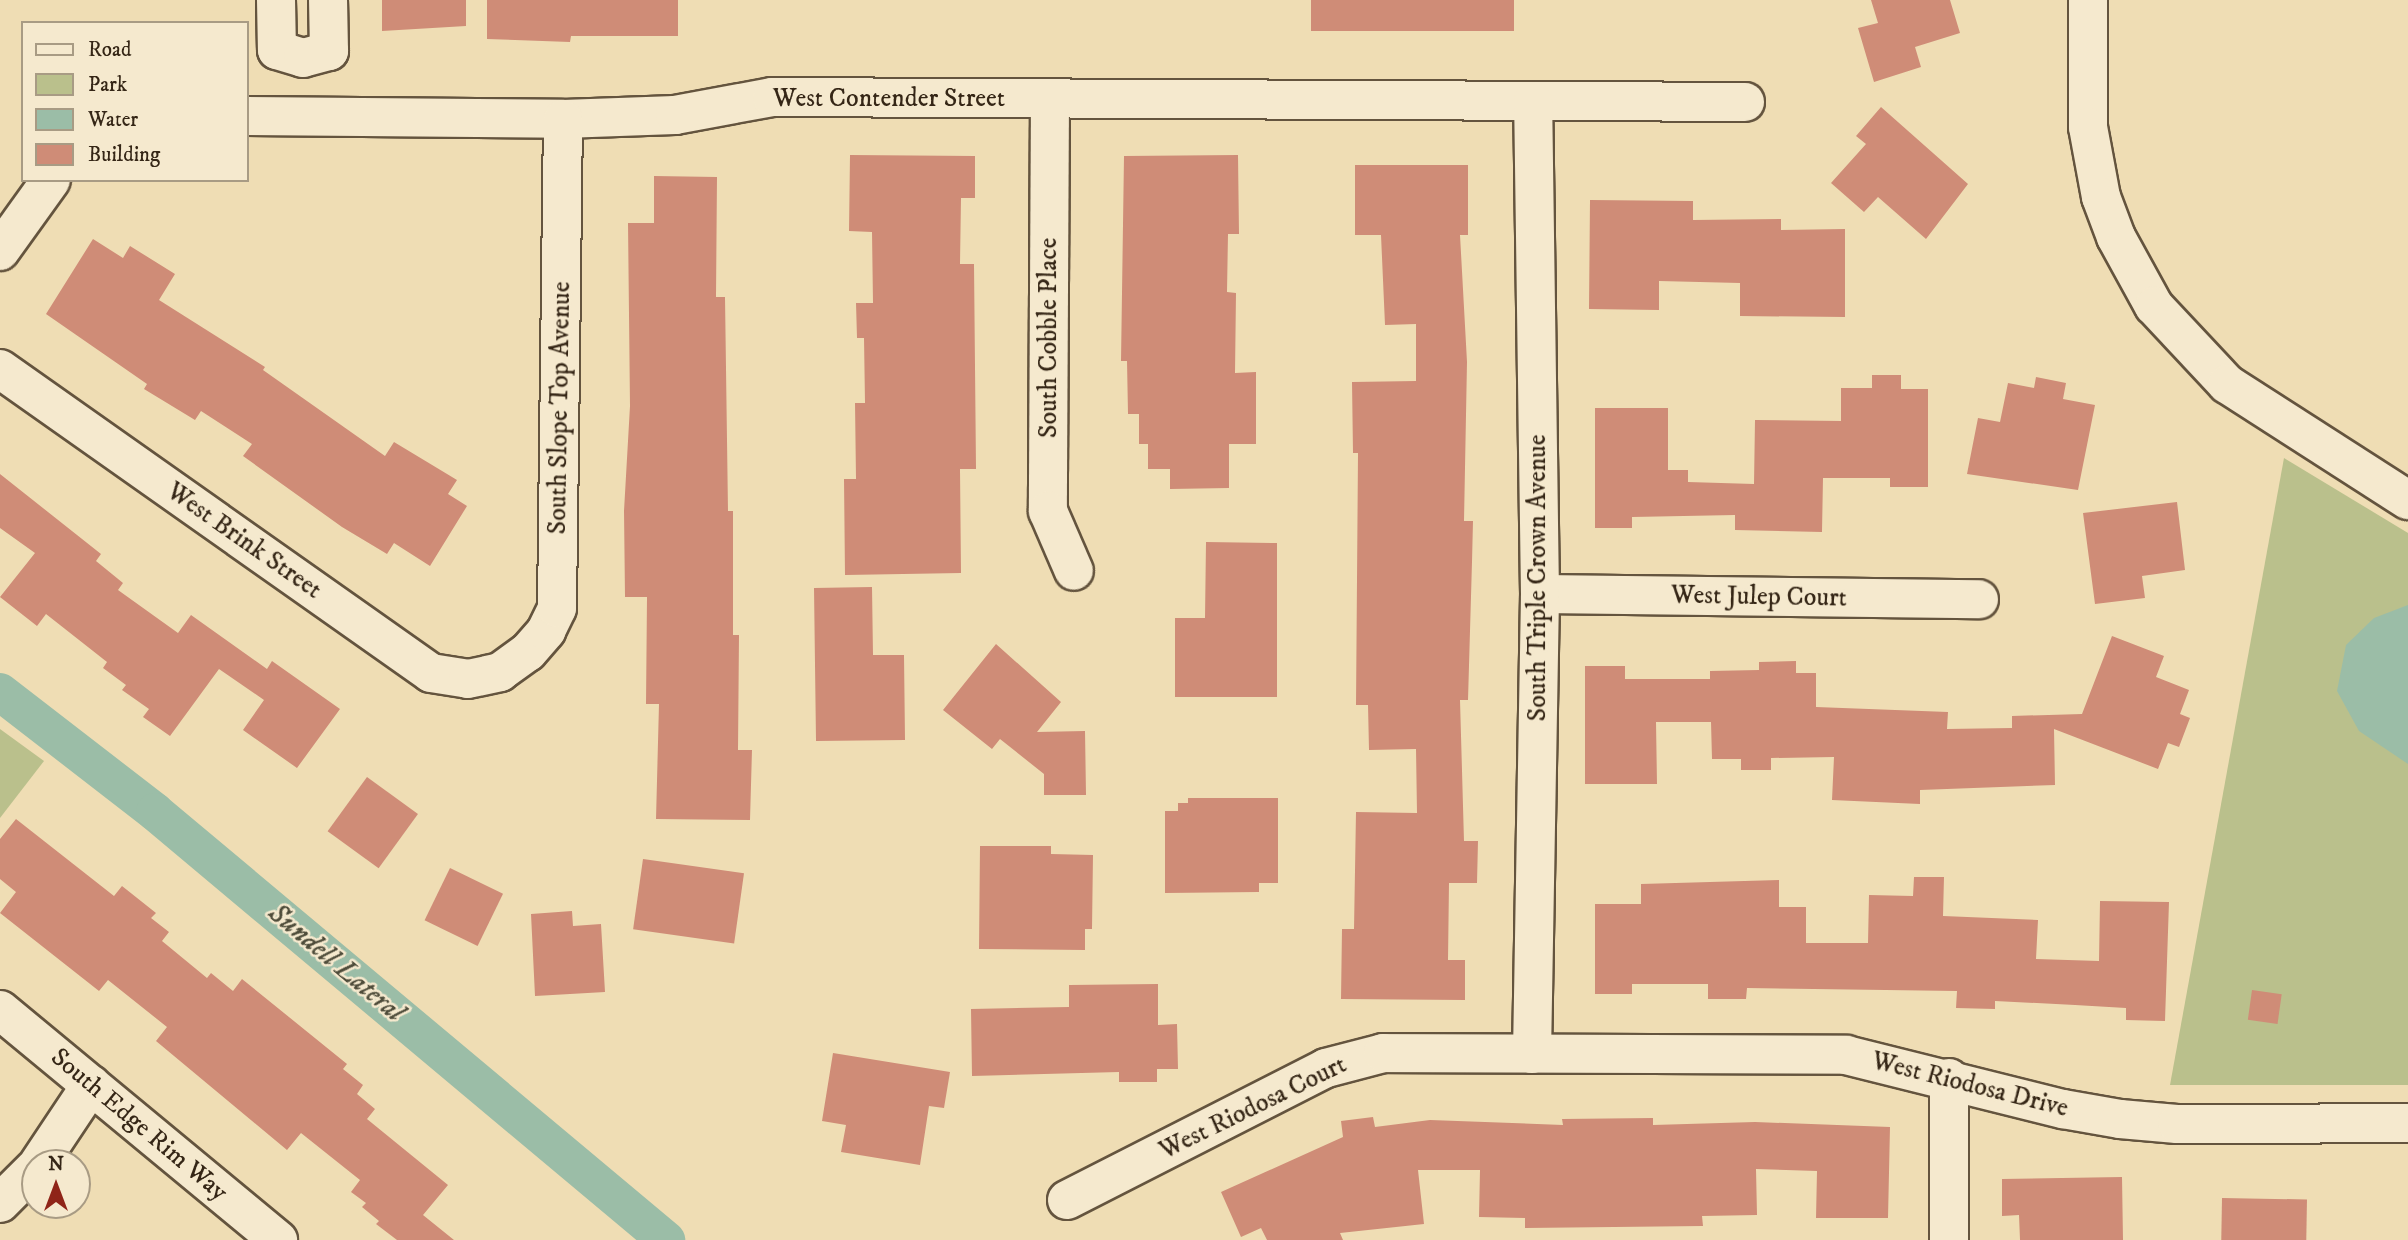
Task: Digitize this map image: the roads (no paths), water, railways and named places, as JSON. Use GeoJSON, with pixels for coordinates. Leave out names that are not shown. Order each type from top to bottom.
{"type":"FeatureCollection","features":[{"type":"Feature","properties":{"kind":"street"},"geometry":{"type":"LineString","coordinates":[[276,0],[276,50],[303,58],[329,51],[328,0]]}},
{"type":"Feature","properties":{"kind":"street"},"geometry":{"type":"LineString","coordinates":[[2088,0],[2088,127],[2101,197],[2116,237],[2154,306],[2227,384],[2408,500]]}},
{"type":"Feature","properties":{"kind":"street"},"geometry":{"type":"LineString","coordinates":[[303,58],[303,116]]}},
{"type":"Feature","properties":{"kind":"street","name":"West Contender Street"},"geometry":{"type":"LineString","coordinates":[[248,116],[563,119],[675,115],[772,97],[1745,102]]}},
{"type":"Feature","properties":{"kind":"street","name":"South Cobble Place"},"geometry":{"type":"LineString","coordinates":[[1050,99],[1048,511],[1074,571]]}},
{"type":"Feature","properties":{"kind":"street","name":"South Triple Crown Avenue"},"geometry":{"type":"LineString","coordinates":[[1532,1054],[1540,594],[1533,101]]}},
{"type":"Feature","properties":{"kind":"street","name":"South Slope Top Avenue"},"geometry":{"type":"LineString","coordinates":[[500,672],[528,652],[546,631],[557,608],[563,119]]}},
{"type":"Feature","properties":{"kind":"street"},"geometry":{"type":"LineString","coordinates":[[0,251],[50,182]]}},
{"type":"Feature","properties":{"kind":"street","name":"West Brink Street"},"geometry":{"type":"LineString","coordinates":[[0,369],[431,673],[468,679],[500,672]]}},
{"type":"Feature","properties":{"kind":"street","name":"West Julep Court"},"geometry":{"type":"LineString","coordinates":[[1540,594],[1979,599]]}},
{"type":"Feature","properties":{"kind":"street","name":"South Edge Rim Way"},"geometry":{"type":"LineString","coordinates":[[0,1010],[278,1240]]}},
{"type":"Feature","properties":{"kind":"street","name":"West Riodosa Court"},"geometry":{"type":"LineString","coordinates":[[1067,1200],[1356,1057],[1383,1053],[1532,1054]]}},
{"type":"Feature","properties":{"kind":"street","name":"West Riodosa Drive"},"geometry":{"type":"LineString","coordinates":[[1532,1054],[1846,1055],[1949,1078],[2063,1109],[2120,1119],[2177,1124],[2408,1123]]}},
{"type":"Feature","properties":{"kind":"street"},"geometry":{"type":"LineString","coordinates":[[1949,1078],[1949,1240]]}},
{"type":"Feature","properties":{"kind":"street"},"geometry":{"type":"LineString","coordinates":[[48,1149],[91,1085]]}},
{"type":"Feature","properties":{"kind":"street"},"geometry":{"type":"LineString","coordinates":[[0,1203],[21,1182]]}},
{"type":"Feature","properties":{"kind":"water"},"geometry":{"type":"Polygon","coordinates":[[[2408,605],[2408,764],[2359,731],[2337,691],[2346,645],[2374,618],[2408,605]]]}},
{"type":"Feature","properties":{"kind":"waterway","name":"Sundell Lateral"},"geometry":{"type":"LineString","coordinates":[[0,692],[155,812],[666,1240]]}}]}
